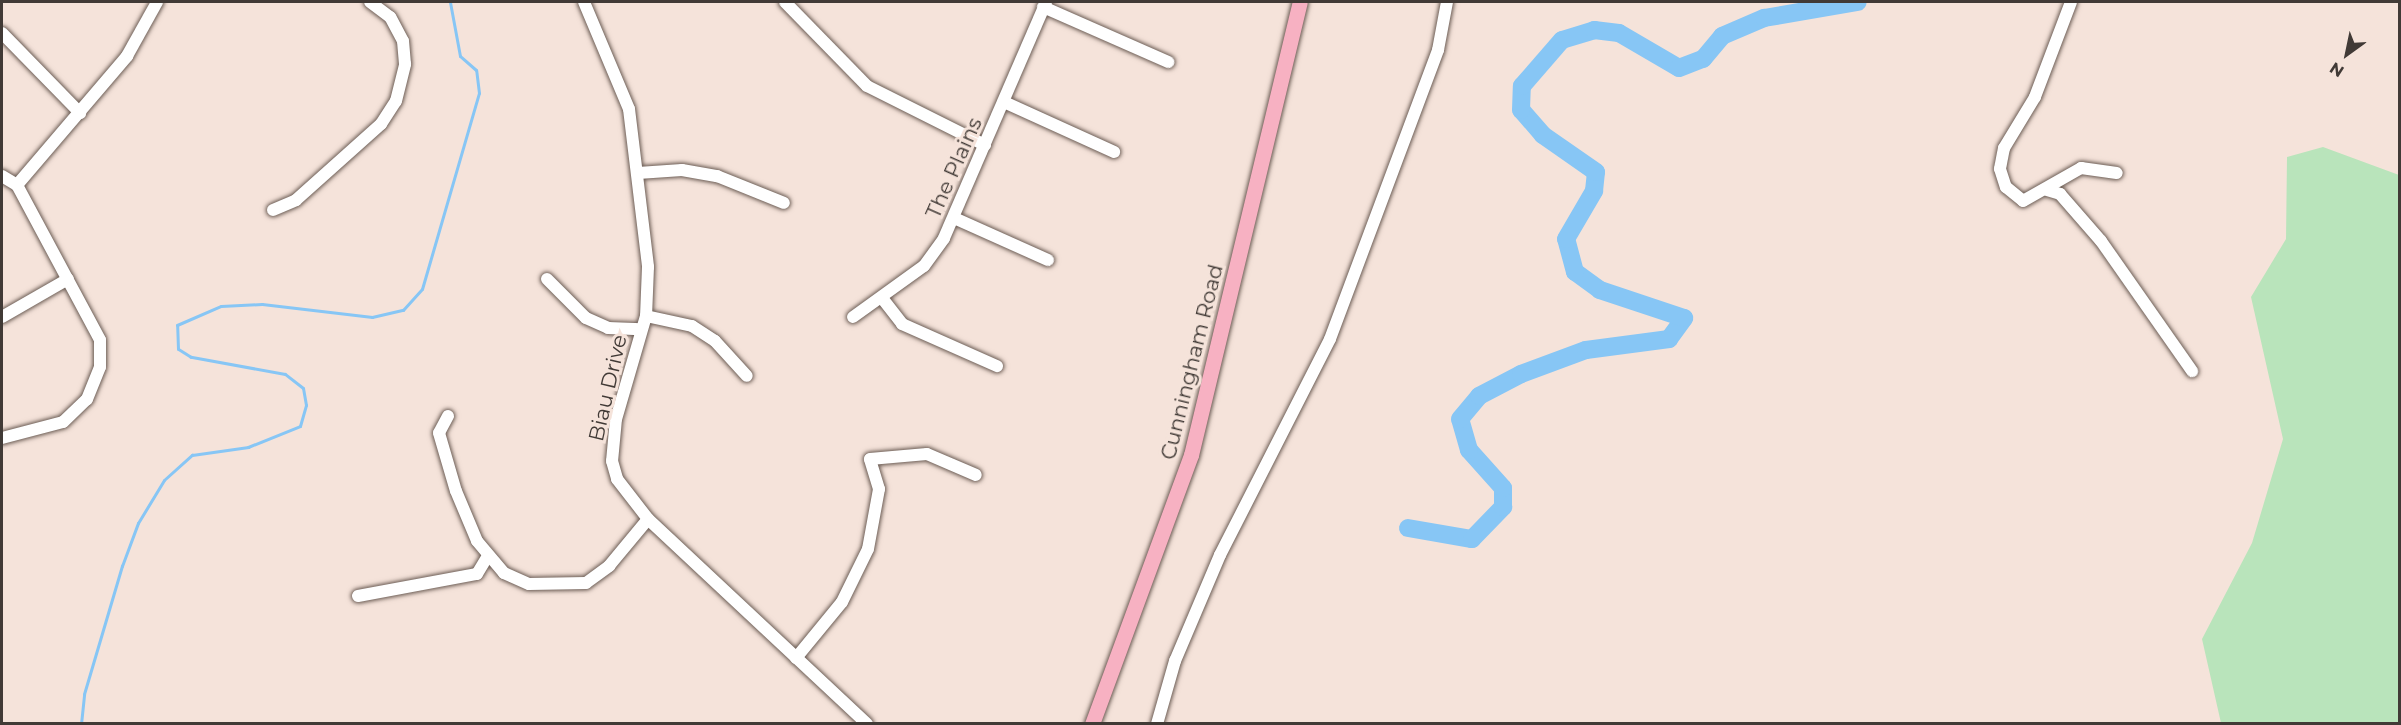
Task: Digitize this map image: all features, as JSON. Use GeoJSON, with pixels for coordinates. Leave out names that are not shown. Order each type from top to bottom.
{"type":"FeatureCollection","features":[{"type":"Feature","properties":{"kind":"main road","name":"Cunningham Road"},"geometry":{"type":"LineString","coordinates":[[1092,723],[1191,455],[1300,2]]}},
{"type":"Feature","properties":{"kind":"street"},"geometry":{"type":"LineString","coordinates":[[18,185],[127,56],[158,2]]}},
{"type":"Feature","properties":{"kind":"street"},"geometry":{"type":"LineString","coordinates":[[273,210],[296,200],[381,124],[396,100],[405,64],[403,41],[390,17],[370,2]]}},
{"type":"Feature","properties":{"kind":"street","name":"Biau Drive"},"geometry":{"type":"LineString","coordinates":[[584,2],[629,109],[648,267],[646,316],[616,419],[612,461],[617,479],[648,519],[867,723]]}},
{"type":"Feature","properties":{"kind":"street"},"geometry":{"type":"LineString","coordinates":[[1157,723],[1175,661],[1220,555],[1330,339],[1438,50],[1447,2]]}},
{"type":"Feature","properties":{"kind":"street"},"geometry":{"type":"LineString","coordinates":[[2071,2],[2035,96],[2004,148],[2000,169],[2015,200],[2047,190],[2081,168],[2117,172]]}},
{"type":"Feature","properties":{"kind":"street"},"geometry":{"type":"LineString","coordinates":[[1045,4],[1168,62]]}},
{"type":"Feature","properties":{"kind":"street","name":"The Plains"},"geometry":{"type":"LineString","coordinates":[[853,317],[924,266],[954,218],[1045,4]]}},
{"type":"Feature","properties":{"kind":"street"},"geometry":{"type":"LineString","coordinates":[[789,6],[867,86],[985,144]]}},
{"type":"Feature","properties":{"kind":"street"},"geometry":{"type":"LineString","coordinates":[[2,27],[80,113]]}},
{"type":"Feature","properties":{"kind":"street"},"geometry":{"type":"LineString","coordinates":[[1004,102],[1114,153]]}},
{"type":"Feature","properties":{"kind":"street"},"geometry":{"type":"LineString","coordinates":[[638,173],[682,170],[717,176],[784,203]]}},
{"type":"Feature","properties":{"kind":"street"},"geometry":{"type":"LineString","coordinates":[[2,176],[18,185],[100,340],[100,367],[87,399],[63,422],[2,438]]}},
{"type":"Feature","properties":{"kind":"street"},"geometry":{"type":"LineString","coordinates":[[2047,190],[2060,194],[2101,241],[2192,371]]}},
{"type":"Feature","properties":{"kind":"street"},"geometry":{"type":"LineString","coordinates":[[954,218],[1048,260]]}},
{"type":"Feature","properties":{"kind":"street"},"geometry":{"type":"LineString","coordinates":[[2,317],[68,279]]}},
{"type":"Feature","properties":{"kind":"street"},"geometry":{"type":"LineString","coordinates":[[547,279],[586,318],[608,328],[641,329]]}},
{"type":"Feature","properties":{"kind":"street"},"geometry":{"type":"LineString","coordinates":[[882,298],[902,324],[997,366]]}},
{"type":"Feature","properties":{"kind":"street"},"geometry":{"type":"LineString","coordinates":[[646,316],[692,326],[715,341],[747,376]]}},
{"type":"Feature","properties":{"kind":"street"},"geometry":{"type":"LineString","coordinates":[[448,416],[439,433],[456,491],[488,556],[504,573],[529,584],[586,583],[609,566],[648,519]]}},
{"type":"Feature","properties":{"kind":"street"},"geometry":{"type":"LineString","coordinates":[[796,658],[842,602],[868,549],[879,513],[879,489],[870,459],[927,454],[976,476]]}},
{"type":"Feature","properties":{"kind":"street"},"geometry":{"type":"LineString","coordinates":[[358,596],[477,574],[488,556]]}},
{"type":"Feature","properties":{"kind":"green space"},"geometry":{"type":"Polygon","coordinates":[[[2323,147],[2399,175],[2399,723],[2221,723],[2202,639],[2252,543],[2283,439],[2251,297],[2286,239],[2287,157],[2323,147]]]}},
{"type":"Feature","properties":{"kind":"waterway"},"geometry":{"type":"LineString","coordinates":[[81,724],[84,694],[122,566],[138,523],[164,480],[192,455],[248,447],[300,426],[306,405],[303,388],[285,374],[191,357],[178,349],[177,325],[221,306],[262,304],[372,317],[403,310],[422,289],[479,93],[476,70],[460,56],[450,2]]}},
{"type":"Feature","properties":{"kind":"waterway"},"geometry":{"type":"LineString","coordinates":[[1408,528],[1472,539],[1503,507],[1503,488],[1469,450],[1460,419],[1479,396],[1521,374],[1586,350],[1669,339],[1684,318],[1600,290],[1575,272],[1566,239],[1594,191],[1596,172],[1543,135],[1521,110],[1522,86],[1562,40],[1594,30],[1619,33],[1679,68],[1703,59],[1722,36],[1764,18],[1858,2]]}}]}
